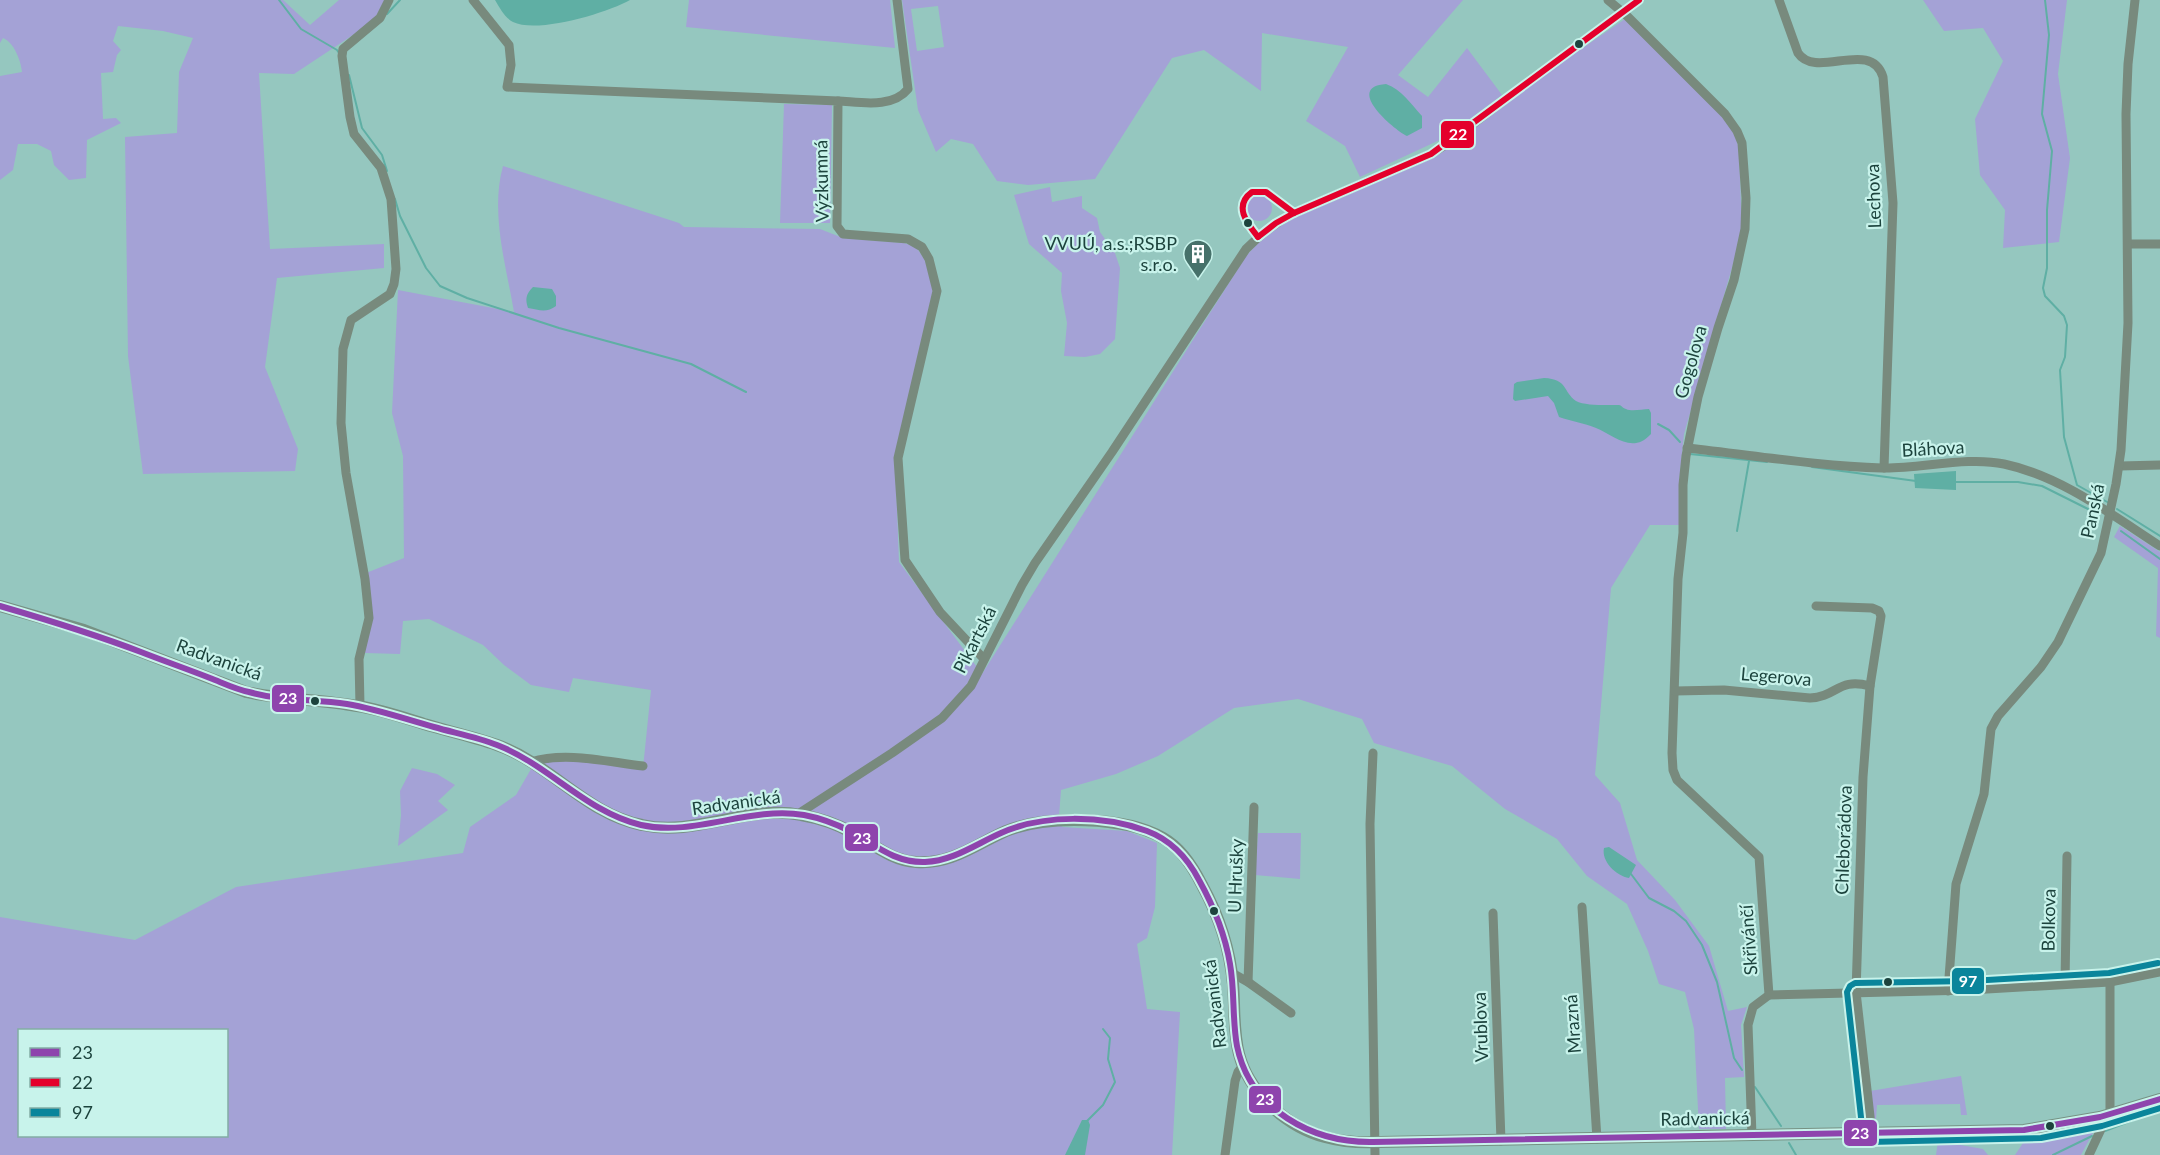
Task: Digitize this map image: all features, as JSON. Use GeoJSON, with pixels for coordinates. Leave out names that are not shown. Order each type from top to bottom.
{"type":"FeatureCollection","features":[{"type":"Feature","properties":{"kind":"street"},"geometry":{"type":"LineString","coordinates":[[360,706],[359,659],[369,618],[365,579],[346,473],[341,423],[343,349],[351,320],[390,294],[396,269],[391,199],[381,168],[354,134],[342,56],[343,49],[385,13],[389,0]]}},
{"type":"Feature","properties":{"kind":"street"},"geometry":{"type":"LineString","coordinates":[[473,0],[509,45],[511,65],[507,87],[887,102],[902,95],[908,89],[897,0]]}},
{"type":"Feature","properties":{"kind":"street","name":"Gogolova"},"geometry":{"type":"LineString","coordinates":[[1608,0],[1623,12],[1725,114],[1737,131],[1743,149],[1746,208],[1743,243],[1704,376],[1687,448],[1683,485],[1683,533],[1678,579],[1673,770]]}},
{"type":"Feature","properties":{"kind":"street","name":"Pikartská"},"geometry":{"type":"LineString","coordinates":[[798,814],[942,718],[971,686],[1035,563],[1250,245],[1276,223],[1294,213],[1439,149],[1639,0]]}},
{"type":"Feature","properties":{"kind":"street","name":"Lechova"},"geometry":{"type":"LineString","coordinates":[[1779,0],[1798,53],[1803,59],[1816,63],[1866,60],[1879,67],[1883,77],[1893,203],[1884,468]]}},
{"type":"Feature","properties":{"kind":"street","name":"Panská"},"geometry":{"type":"LineString","coordinates":[[1948,991],[1956,884],[1984,794],[1991,729],[1998,716],[2041,667],[2058,642],[2101,553],[2120,466],[2128,323],[2127,103],[2135,0]]}},
{"type":"Feature","properties":{"kind":"street","name":"Výzkumná"},"geometry":{"type":"LineString","coordinates":[[838,101],[837,226],[843,234],[908,239],[915,242],[922,247],[929,259],[937,291],[898,458],[905,560],[940,612],[984,659]]}},
{"type":"Feature","properties":{"kind":"street"},"geometry":{"type":"LineString","coordinates":[[2128,244],[2160,244]]}},
{"type":"Feature","properties":{"kind":"street","name":"Bláhova"},"geometry":{"type":"LineString","coordinates":[[1687,448],[1824,464],[1884,468],[1981,462],[2003,464],[2046,479],[2110,514],[2160,546]]}},
{"type":"Feature","properties":{"kind":"street"},"geometry":{"type":"LineString","coordinates":[[2120,466],[2160,465]]}},
{"type":"Feature","properties":{"kind":"street","name":"Radvanická"},"geometry":{"type":"LineString","coordinates":[[0,606],[84,630],[246,692],[360,706],[497,745],[531,762],[604,812],[618,819],[644,826],[675,828],[768,813],[798,814],[831,823],[894,857],[917,862],[933,862],[959,855],[1006,831],[1034,823],[1092,822],[1129,826],[1151,832],[1165,839],[1178,850],[1200,880],[1221,929],[1232,973],[1236,1037],[1243,1066],[1265,1100],[1286,1118],[1323,1137],[1375,1149],[1501,1141],[2024,1130],[2105,1116],[2160,1099]]}},
{"type":"Feature","properties":{"kind":"street","name":"Chleborádova"},"geometry":{"type":"LineString","coordinates":[[1816,606],[1872,608],[1880,612],[1879,637],[1870,686],[1863,777],[1856,992],[1872,1134]]}},
{"type":"Feature","properties":{"kind":"street","name":"Legerova"},"geometry":{"type":"LineString","coordinates":[[1675,691],[1724,690],[1810,698],[1821,697],[1851,683],[1870,686]]}},
{"type":"Feature","properties":{"kind":"street"},"geometry":{"type":"LineString","coordinates":[[1373,753],[1370,836],[1375,1149]]}},
{"type":"Feature","properties":{"kind":"street"},"geometry":{"type":"LineString","coordinates":[[531,762],[548,757],[562,757],[643,766]]}},
{"type":"Feature","properties":{"kind":"street","name":"Skřivánčí"},"geometry":{"type":"LineString","coordinates":[[1673,770],[1677,780],[1687,791],[1759,857],[1769,995],[1762,998],[1753,1008],[1748,1025],[1752,1136]]}},
{"type":"Feature","properties":{"kind":"street","name":"U Hrušky"},"geometry":{"type":"LineString","coordinates":[[1248,982],[1254,807]]}},
{"type":"Feature","properties":{"kind":"street","name":"Bolkova"},"geometry":{"type":"LineString","coordinates":[[2065,984],[2067,856]]}},
{"type":"Feature","properties":{"kind":"street","name":"Mrazná"},"geometry":{"type":"LineString","coordinates":[[1582,907],[1598,1139]]}},
{"type":"Feature","properties":{"kind":"street","name":"Vrublova"},"geometry":{"type":"LineString","coordinates":[[1493,913],[1501,1141]]}},
{"type":"Feature","properties":{"kind":"street"},"geometry":{"type":"LineString","coordinates":[[1769,995],[1948,991],[2110,982],[2160,972]]}},
{"type":"Feature","properties":{"kind":"street"},"geometry":{"type":"LineString","coordinates":[[1232,973],[1291,1013]]}},
{"type":"Feature","properties":{"kind":"street"},"geometry":{"type":"LineString","coordinates":[[2089,1155],[2105,1116],[2110,982]]}},
{"type":"Feature","properties":{"kind":"street"},"geometry":{"type":"LineString","coordinates":[[1225,1155],[1235,1081],[1243,1066]]}},
{"type":"Feature","properties":{"kind":"shaded area"},"geometry":{"type":"Polygon","coordinates":[[[0,0],[283,0],[310,25],[339,0],[385,0],[381,12],[368,25],[294,74],[259,73],[270,249],[384,244],[384,268],[277,278],[265,367],[298,449],[295,471],[143,474],[128,356],[125,137],[177,133],[179,72],[193,38],[163,31],[118,26],[113,41],[121,50],[117,55],[113,72],[101,73],[103,119],[116,118],[121,123],[87,140],[86,178],[69,180],[54,165],[51,151],[37,144],[18,144],[13,170],[0,180],[0,76],[22,72],[14,48],[3,38],[0,43],[0,0]]]}},
{"type":"Feature","properties":{"kind":"shaded area"},"geometry":{"type":"Polygon","coordinates":[[[495,0],[630,0],[589,16],[555,24],[524,25],[510,20],[495,0]]]}},
{"type":"Feature","properties":{"kind":"shaded area"},"geometry":{"type":"Polygon","coordinates":[[[689,0],[890,0],[895,48],[686,27],[689,0]]]}},
{"type":"Feature","properties":{"kind":"shaded area"},"geometry":{"type":"Polygon","coordinates":[[[902,0],[1463,0],[1398,75],[1428,97],[1467,48],[1502,95],[1444,138],[1360,177],[1345,146],[1306,121],[1348,47],[1262,33],[1261,91],[1204,50],[1172,58],[1095,179],[1028,185],[997,181],[973,144],[951,139],[936,152],[918,110],[902,0]],[[938,6],[911,9],[917,51],[944,47],[938,6]]]}},
{"type":"Feature","properties":{"kind":"shaded area"},"geometry":{"type":"Polygon","coordinates":[[[1923,0],[2067,0],[2058,74],[2070,158],[2059,242],[2003,248],[2005,210],[1980,175],[1975,119],[2003,61],[1983,28],[1944,31],[1923,0]]]}},
{"type":"Feature","properties":{"kind":"shaded area"},"geometry":{"type":"Polygon","coordinates":[[[1625,19],[1723,117],[1734,131],[1739,149],[1742,233],[1684,434],[1679,483],[1679,525],[1650,525],[1611,588],[1595,775],[1620,803],[1637,860],[1675,900],[1709,946],[1728,1011],[1747,1007],[1741,1025],[1744,1077],[1725,1078],[1726,1129],[1699,1129],[1694,1029],[1685,992],[1659,984],[1648,951],[1627,904],[1587,876],[1557,839],[1505,809],[1452,766],[1374,743],[1362,719],[1298,699],[1234,708],[1158,756],[1116,774],[1061,790],[1059,816],[1062,827],[1127,831],[1157,843],[1155,907],[1147,938],[1137,944],[1147,1009],[1180,1012],[1172,1155],[0,1155],[0,917],[135,940],[236,887],[463,853],[470,827],[516,795],[538,757],[643,768],[651,690],[573,678],[569,692],[531,685],[504,665],[483,645],[429,619],[403,621],[400,654],[365,653],[366,573],[404,558],[403,456],[392,413],[398,290],[514,312],[499,220],[499,184],[503,166],[679,223],[684,227],[820,229],[843,238],[904,243],[916,247],[925,260],[933,290],[895,456],[899,562],[982,674],[1246,256],[1267,234],[1285,221],[1437,156],[1523,89],[1625,19]]]}},
{"type":"Feature","properties":{"kind":"shaded area"},"geometry":{"type":"Polygon","coordinates":[[[1386,84],[1402,94],[1422,116],[1422,128],[1407,136],[1376,109],[1370,100],[1370,92],[1374,87],[1386,84]]]}},
{"type":"Feature","properties":{"kind":"shaded area"},"geometry":{"type":"Polygon","coordinates":[[[784,104],[832,105],[830,223],[780,223],[784,104]]]}},
{"type":"Feature","properties":{"kind":"shaded area"},"geometry":{"type":"Polygon","coordinates":[[[1050,187],[1052,202],[1082,196],[1082,208],[1097,218],[1100,232],[1115,253],[1120,268],[1115,339],[1100,354],[1085,357],[1064,356],[1067,323],[1061,291],[1062,273],[1029,244],[1014,195],[1050,187]]]}},
{"type":"Feature","properties":{"kind":"shaded area"},"geometry":{"type":"Polygon","coordinates":[[[1259,195],[1268,199],[1272,208],[1268,217],[1259,221],[1250,217],[1246,208],[1250,199],[1259,195]]]}},
{"type":"Feature","properties":{"kind":"shaded area"},"geometry":{"type":"Polygon","coordinates":[[[533,287],[552,289],[556,296],[556,306],[546,310],[528,308],[527,297],[533,287]]]}},
{"type":"Feature","properties":{"kind":"shaded area"},"geometry":{"type":"Polygon","coordinates":[[[1544,378],[1561,383],[1580,403],[1619,405],[1631,410],[1649,409],[1651,434],[1637,443],[1623,442],[1591,426],[1559,417],[1554,403],[1548,396],[1515,401],[1513,399],[1514,384],[1544,378]]]}},
{"type":"Feature","properties":{"kind":"shaded area"},"geometry":{"type":"Polygon","coordinates":[[[1956,471],[1956,490],[1915,488],[1914,474],[1956,471]]]}},
{"type":"Feature","properties":{"kind":"shaded area"},"geometry":{"type":"Polygon","coordinates":[[[2120,526],[2160,552],[2160,638],[2156,636],[2158,568],[2114,537],[2120,526]]]}},
{"type":"Feature","properties":{"kind":"shaded area"},"geometry":{"type":"Polygon","coordinates":[[[412,768],[437,774],[455,785],[438,801],[448,810],[398,846],[401,815],[400,791],[412,768]]]}},
{"type":"Feature","properties":{"kind":"shaded area"},"geometry":{"type":"Polygon","coordinates":[[[1258,833],[1301,833],[1300,879],[1255,875],[1258,833]]]}},
{"type":"Feature","properties":{"kind":"shaded area"},"geometry":{"type":"Polygon","coordinates":[[[1609,847],[1636,865],[1629,878],[1619,874],[1607,863],[1604,848],[1609,847]]]}},
{"type":"Feature","properties":{"kind":"shaded area"},"geometry":{"type":"Polygon","coordinates":[[[1961,1076],[1967,1115],[1961,1115],[1960,1104],[1877,1105],[1876,1119],[1872,1119],[1870,1091],[1961,1076]]]}},
{"type":"Feature","properties":{"kind":"shaded area"},"geometry":{"type":"Polygon","coordinates":[[[1082,1120],[1088,1120],[1090,1125],[1085,1155],[1065,1155],[1082,1120]]]}},
{"type":"Feature","properties":{"kind":"shaded area"},"geometry":{"type":"Polygon","coordinates":[[[2095,1129],[2081,1155],[2015,1155],[2023,1143],[2054,1134],[2095,1129]]]}},
{"type":"Feature","properties":{"kind":"shaded area"},"geometry":{"type":"Polygon","coordinates":[[[1938,1141],[1983,1149],[1988,1155],[1936,1155],[1938,1141]]]}},
{"type":"Feature","properties":{"kind":"waterway"},"geometry":{"type":"LineString","coordinates":[[279,0],[301,29],[339,53]]}},
{"type":"Feature","properties":{"kind":"waterway"},"geometry":{"type":"LineString","coordinates":[[387,14],[400,0]]}},
{"type":"Feature","properties":{"kind":"waterway"},"geometry":{"type":"LineString","coordinates":[[2045,0],[2049,35],[2042,114],[2052,151],[2047,210],[2047,268],[2043,288],[2045,296],[2064,316],[2067,325],[2065,357],[2060,370],[2064,437],[2077,485],[2109,503]]}},
{"type":"Feature","properties":{"kind":"waterway"},"geometry":{"type":"LineString","coordinates":[[349,75],[362,128],[382,155],[387,171]]}},
{"type":"Feature","properties":{"kind":"waterway"},"geometry":{"type":"LineString","coordinates":[[395,199],[400,216],[426,268],[440,286],[467,298],[559,328],[691,364],[746,392]]}},
{"type":"Feature","properties":{"kind":"waterway"},"geometry":{"type":"LineString","coordinates":[[1658,424],[1669,430],[1680,442]]}},
{"type":"Feature","properties":{"kind":"waterway"},"geometry":{"type":"LineString","coordinates":[[1690,454],[1767,462]]}},
{"type":"Feature","properties":{"kind":"waterway"},"geometry":{"type":"LineString","coordinates":[[1737,531],[1749,461]]}},
{"type":"Feature","properties":{"kind":"waterway"},"geometry":{"type":"LineString","coordinates":[[1812,467],[1916,481]]}},
{"type":"Feature","properties":{"kind":"waterway"},"geometry":{"type":"LineString","coordinates":[[1955,482],[2018,482],[2042,486],[2088,509]]}},
{"type":"Feature","properties":{"kind":"waterway"},"geometry":{"type":"LineString","coordinates":[[2117,509],[2160,536]]}},
{"type":"Feature","properties":{"kind":"waterway"},"geometry":{"type":"LineString","coordinates":[[2121,531],[2160,559]]}},
{"type":"Feature","properties":{"kind":"waterway"},"geometry":{"type":"LineString","coordinates":[[1631,874],[1649,898],[1674,911],[1686,921],[1702,945],[1717,982],[1734,1058],[1742,1070]]}},
{"type":"Feature","properties":{"kind":"waterway"},"geometry":{"type":"LineString","coordinates":[[1087,1121],[1103,1105],[1115,1082],[1108,1059],[1110,1038],[1103,1029]]}},
{"type":"Feature","properties":{"kind":"waterway"},"geometry":{"type":"LineString","coordinates":[[1755,1087],[1781,1126]]}},
{"type":"Feature","properties":{"kind":"waterway"},"geometry":{"type":"LineString","coordinates":[[2105,1131],[2160,1110]]}},
{"type":"Feature","properties":{"kind":"waterway"},"geometry":{"type":"LineString","coordinates":[[2053,1155],[2092,1136]]}},
{"type":"Feature","properties":{"kind":"waterway"},"geometry":{"type":"LineString","coordinates":[[1789,1143],[1796,1155]]}},
{"type":"Feature","properties":{"kind":"transit line","name":"22"},"geometry":{"type":"LineString","coordinates":[[1258,237],[1294,213],[1431,154],[1639,0]]}},
{"type":"Feature","properties":{"kind":"transit line","name":"22"},"geometry":{"type":"LineString","coordinates":[[1258,237],[1246,220],[1243,209],[1246,197],[1252,192],[1266,192],[1294,213]]}},
{"type":"Feature","properties":{"kind":"transit line","name":"23"},"geometry":{"type":"LineString","coordinates":[[0,606],[106,639],[244,691],[273,697],[358,706],[489,742],[534,764],[603,810],[641,825],[661,828],[681,827],[762,814],[804,815],[845,828],[895,856],[914,862],[945,859],[1001,833],[1035,822],[1093,820],[1112,822],[1147,831],[1164,839],[1184,857],[1214,911],[1222,931],[1230,964],[1237,1046],[1244,1069],[1255,1088],[1270,1105],[1287,1118],[1307,1129],[1328,1136],[1350,1141],[1373,1142],[2024,1130],[2100,1117],[2160,1099]]}},
{"type":"Feature","properties":{"kind":"transit line","name":"97"},"geometry":{"type":"LineString","coordinates":[[2158,963],[2109,973],[1970,981],[1855,983],[1847,992],[1863,1135],[1869,1142],[2041,1138],[2102,1126],[2160,1108]]}},
{"type":"Feature","properties":{"kind":"place","name":"VVUÚ, a.s.;RSBP s.r.o."},"geometry":{"type":"Point","coordinates":[1198,280]}}]}
